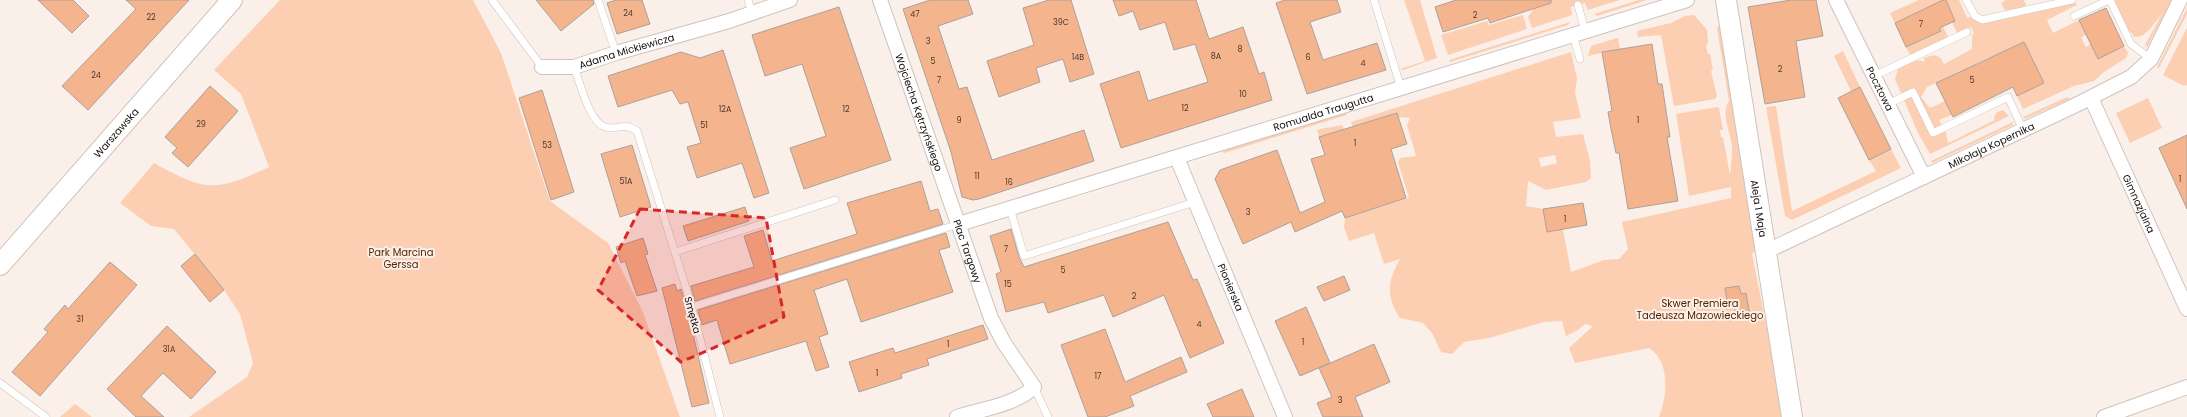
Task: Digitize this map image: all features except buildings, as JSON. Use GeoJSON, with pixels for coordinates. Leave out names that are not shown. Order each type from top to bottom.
{"type":"FeatureCollection","features":[{"type":"Feature","properties":{"kind":"street","name":"Warszawska"},"geometry":{"type":"LineString","coordinates":[[0,264],[232,0]]}},
{"type":"Feature","properties":{"kind":"street","name":"Adama Mickiewicza"},"geometry":{"type":"LineString","coordinates":[[542,67],[574,67],[750,6],[790,0]]}},
{"type":"Feature","properties":{"kind":"street","name":"Wojciecha Kętrzyńskiego"},"geometry":{"type":"LineString","coordinates":[[880,0],[960,224]]}},
{"type":"Feature","properties":{"kind":"street","name":"Romualda Traugutta"},"geometry":{"type":"LineString","coordinates":[[960,224],[1687,0]]}},
{"type":"Feature","properties":{"kind":"street","name":"Aleja 1 Maja"},"geometry":{"type":"LineString","coordinates":[[1726,0],[1767,251],[1792,417]]}},
{"type":"Feature","properties":{"kind":"street","name":"Pocztowa"},"geometry":{"type":"LineString","coordinates":[[1836,0],[1924,177]]}},
{"type":"Feature","properties":{"kind":"street","name":"Mikołaja Kopernika"},"geometry":{"type":"LineString","coordinates":[[1767,251],[2091,98],[2131,77],[2150,59],[2180,0]]}},
{"type":"Feature","properties":{"kind":"street","name":"Gimnazjalna"},"geometry":{"type":"LineString","coordinates":[[2091,98],[2187,309]]}},
{"type":"Feature","properties":{"kind":"street","name":"Pionierska"},"geometry":{"type":"LineString","coordinates":[[1177,158],[1286,417]]}},
{"type":"Feature","properties":{"kind":"street","name":"Plac Targowy"},"geometry":{"type":"LineString","coordinates":[[960,224],[991,318],[1004,343],[1034,387]]}},
{"type":"Feature","properties":{"kind":"street"},"geometry":{"type":"LineString","coordinates":[[2104,417],[2187,386]]}},
{"type":"Feature","properties":{"kind":"street"},"geometry":{"type":"LineString","coordinates":[[957,417],[1017,398],[1034,387]]}},
{"type":"Feature","properties":{"kind":"lane","name":"Adama Mickiewicza"},"geometry":{"type":"LineString","coordinates":[[492,0],[542,67]]}},
{"type":"Feature","properties":{"kind":"lane"},"geometry":{"type":"LineString","coordinates":[[598,0],[616,53]]}},
{"type":"Feature","properties":{"kind":"lane"},"geometry":{"type":"LineString","coordinates":[[1374,0],[1401,88]]}},
{"type":"Feature","properties":{"kind":"lane"},"geometry":{"type":"LineString","coordinates":[[1966,0],[1974,16],[1982,20],[2072,0]]}},
{"type":"Feature","properties":{"kind":"lane"},"geometry":{"type":"LineString","coordinates":[[2074,16],[2109,0],[2131,44],[2150,59]]}},
{"type":"Feature","properties":{"kind":"lane"},"geometry":{"type":"LineString","coordinates":[[1578,5],[1580,58]]}},
{"type":"Feature","properties":{"kind":"lane"},"geometry":{"type":"LineString","coordinates":[[1874,76],[1967,32]]}},
{"type":"Feature","properties":{"kind":"lane","name":"Smętka"},"geometry":{"type":"LineString","coordinates":[[574,67],[591,114],[598,123],[605,127],[628,125],[637,131],[664,213],[692,307],[720,417]]}},
{"type":"Feature","properties":{"kind":"lane"},"geometry":{"type":"LineString","coordinates":[[1888,104],[1913,92],[1933,133],[2008,97],[2023,130]]}},
{"type":"Feature","properties":{"kind":"lane"},"geometry":{"type":"LineString","coordinates":[[675,252],[836,200]]}},
{"type":"Feature","properties":{"kind":"lane"},"geometry":{"type":"LineString","coordinates":[[1010,208],[1024,256],[1195,202]]}},
{"type":"Feature","properties":{"kind":"lane","name":"Plac Targowy"},"geometry":{"type":"LineString","coordinates":[[692,307],[960,224]]}},
{"type":"Feature","properties":{"kind":"lane"},"geometry":{"type":"LineString","coordinates":[[0,384],[46,417]]}},
{"type":"Feature","properties":{"kind":"lane"},"geometry":{"type":"LineString","coordinates":[[1034,387],[1048,417]]}},
{"type":"Feature","properties":{"kind":"highlighted area"},"geometry":{"type":"Polygon","coordinates":[[[640,209],[766,218],[784,317],[681,362],[598,290],[640,209]]]}},
{"type":"Feature","properties":{"kind":"green space","name":"Park Marcina Gerssa"},"geometry":{"type":"Polygon","coordinates":[[[280,0],[473,0],[501,53],[550,201],[608,243],[643,312],[680,417],[189,417],[247,377],[253,363],[240,314],[224,290],[174,229],[151,226],[120,203],[154,163],[186,179],[199,184],[211,185],[236,181],[269,167],[241,94],[214,70],[280,0]]]}},
{"type":"Feature","properties":{"kind":"green space"},"geometry":{"type":"Polygon","coordinates":[[[1404,0],[1420,0],[1437,58],[1403,70],[1400,69],[1425,61],[1404,0]]]}},
{"type":"Feature","properties":{"kind":"green space"},"geometry":{"type":"Polygon","coordinates":[[[1540,0],[1620,0],[1588,10],[1585,3],[1571,7],[1572,15],[1532,28],[1528,17],[1540,0]]]}},
{"type":"Feature","properties":{"kind":"green space"},"geometry":{"type":"Polygon","coordinates":[[[1639,0],[1647,0],[1597,16],[1594,14],[1639,0]]]}},
{"type":"Feature","properties":{"kind":"green space"},"geometry":{"type":"Polygon","coordinates":[[[1919,0],[1943,0],[1895,23],[1890,13],[1919,0]]]}},
{"type":"Feature","properties":{"kind":"green space"},"geometry":{"type":"Polygon","coordinates":[[[1946,0],[1959,0],[1967,18],[1971,17],[1986,23],[2075,3],[2077,5],[2047,20],[2053,33],[2079,20],[2086,35],[2081,37],[2086,47],[2091,44],[2097,58],[2124,46],[2128,53],[2126,58],[2104,72],[2094,81],[2074,86],[2023,109],[2017,96],[2044,83],[1995,66],[1990,57],[1927,87],[1921,97],[1930,108],[1945,101],[1952,115],[1939,120],[1946,133],[1948,143],[1995,120],[1994,117],[1997,112],[2003,110],[2009,116],[1930,154],[1918,133],[1895,79],[1898,69],[1911,62],[1925,62],[1924,58],[1934,55],[1941,58],[1944,64],[1972,49],[1972,36],[1974,33],[1971,27],[1957,33],[1952,22],[1955,20],[1946,0]]]}},
{"type":"Feature","properties":{"kind":"green space"},"geometry":{"type":"Polygon","coordinates":[[[2006,0],[2024,0],[2026,5],[2021,8],[2005,10],[2001,3],[2006,0]]]}},
{"type":"Feature","properties":{"kind":"green space"},"geometry":{"type":"Polygon","coordinates":[[[2111,0],[2172,0],[2147,47],[2145,45],[2163,12],[2150,29],[2142,36],[2134,37],[2132,33],[2126,31],[2111,0]]]}},
{"type":"Feature","properties":{"kind":"green space"},"geometry":{"type":"Polygon","coordinates":[[[1687,5],[1689,7],[1581,41],[1582,39],[1687,5]]]}},
{"type":"Feature","properties":{"kind":"green space"},"geometry":{"type":"Polygon","coordinates":[[[2187,8],[2187,14],[2159,68],[2157,67],[2187,8]]]}},
{"type":"Feature","properties":{"kind":"green space"},"geometry":{"type":"Polygon","coordinates":[[[1523,15],[1527,29],[1448,55],[1441,35],[1487,21],[1489,25],[1523,15]]]}},
{"type":"Feature","properties":{"kind":"green space"},"geometry":{"type":"Polygon","coordinates":[[[1694,15],[1707,30],[1708,43],[1706,46],[1708,54],[1710,54],[1713,70],[1711,71],[1717,96],[1715,99],[1674,106],[1661,35],[1638,37],[1637,31],[1671,23],[1685,16],[1694,15]]]}},
{"type":"Feature","properties":{"kind":"green space"},"geometry":{"type":"Polygon","coordinates":[[[1570,22],[1568,25],[1450,62],[1449,60],[1570,22]]]}},
{"type":"Feature","properties":{"kind":"green space","name":"Skwer Premiera Tadeusza Mazowieckiego"},"geometry":{"type":"Polygon","coordinates":[[[1719,26],[1758,249],[1752,254],[1785,417],[1659,417],[1664,400],[1664,371],[1656,354],[1649,348],[1575,363],[1569,348],[1593,326],[1585,324],[1578,330],[1566,336],[1562,321],[1544,322],[1489,338],[1464,342],[1452,354],[1441,352],[1432,333],[1423,323],[1400,318],[1392,303],[1390,289],[1393,275],[1400,259],[1384,264],[1374,233],[1349,241],[1344,227],[1345,218],[1409,198],[1398,162],[1400,158],[1416,156],[1407,125],[1410,118],[1398,117],[1396,113],[1353,127],[1351,122],[1571,52],[1577,79],[1575,93],[1581,118],[1553,122],[1556,137],[1583,134],[1590,161],[1591,178],[1586,182],[1546,190],[1528,181],[1526,206],[1543,209],[1547,232],[1563,229],[1571,272],[1604,260],[1619,259],[1628,249],[1622,222],[1731,198],[1731,187],[1689,196],[1676,114],[1717,107],[1719,108],[1723,130],[1720,130],[1721,137],[1723,137],[1730,175],[1732,147],[1726,117],[1729,101],[1717,28],[1719,26]],[[1555,155],[1539,158],[1541,167],[1557,163],[1555,155]]]}},
{"type":"Feature","properties":{"kind":"green space"},"geometry":{"type":"Polygon","coordinates":[[[1943,26],[1948,37],[1910,55],[1906,47],[1941,31],[1939,28],[1943,26]]]}},
{"type":"Feature","properties":{"kind":"green space"},"geometry":{"type":"Polygon","coordinates":[[[2187,28],[2187,85],[2184,86],[2163,75],[2187,28]]]}},
{"type":"Feature","properties":{"kind":"green space"},"geometry":{"type":"Polygon","coordinates":[[[1617,38],[1620,39],[1618,39],[1620,49],[1588,56],[1591,46],[1617,38]]]}},
{"type":"Feature","properties":{"kind":"green space"},"geometry":{"type":"Polygon","coordinates":[[[1843,51],[1860,87],[1851,91],[1834,56],[1843,51]]]}},
{"type":"Feature","properties":{"kind":"green space"},"geometry":{"type":"Polygon","coordinates":[[[2067,97],[2070,99],[2025,119],[2023,117],[2067,97]]]}},
{"type":"Feature","properties":{"kind":"green space"},"geometry":{"type":"Polygon","coordinates":[[[2148,98],[2162,128],[2130,143],[2116,113],[2148,98]]]}},
{"type":"Feature","properties":{"kind":"green space"},"geometry":{"type":"Polygon","coordinates":[[[1776,106],[1792,211],[1876,171],[1869,160],[1891,149],[1901,168],[1792,220],[1785,216],[1766,107],[1776,106]]]}},
{"type":"Feature","properties":{"kind":"green space"},"geometry":{"type":"Polygon","coordinates":[[[1345,113],[1347,115],[1224,153],[1222,151],[1345,113]]]}},
{"type":"Feature","properties":{"kind":"green space"},"geometry":{"type":"Polygon","coordinates":[[[2013,122],[2013,125],[1932,163],[1931,161],[2013,122]]]}},
{"type":"Feature","properties":{"kind":"green space"},"geometry":{"type":"Polygon","coordinates":[[[1342,125],[1344,129],[1319,137],[1317,130],[1342,125]]]}},
{"type":"Feature","properties":{"kind":"green space"},"geometry":{"type":"Polygon","coordinates":[[[75,404],[92,417],[60,417],[75,404]]]}}]}
